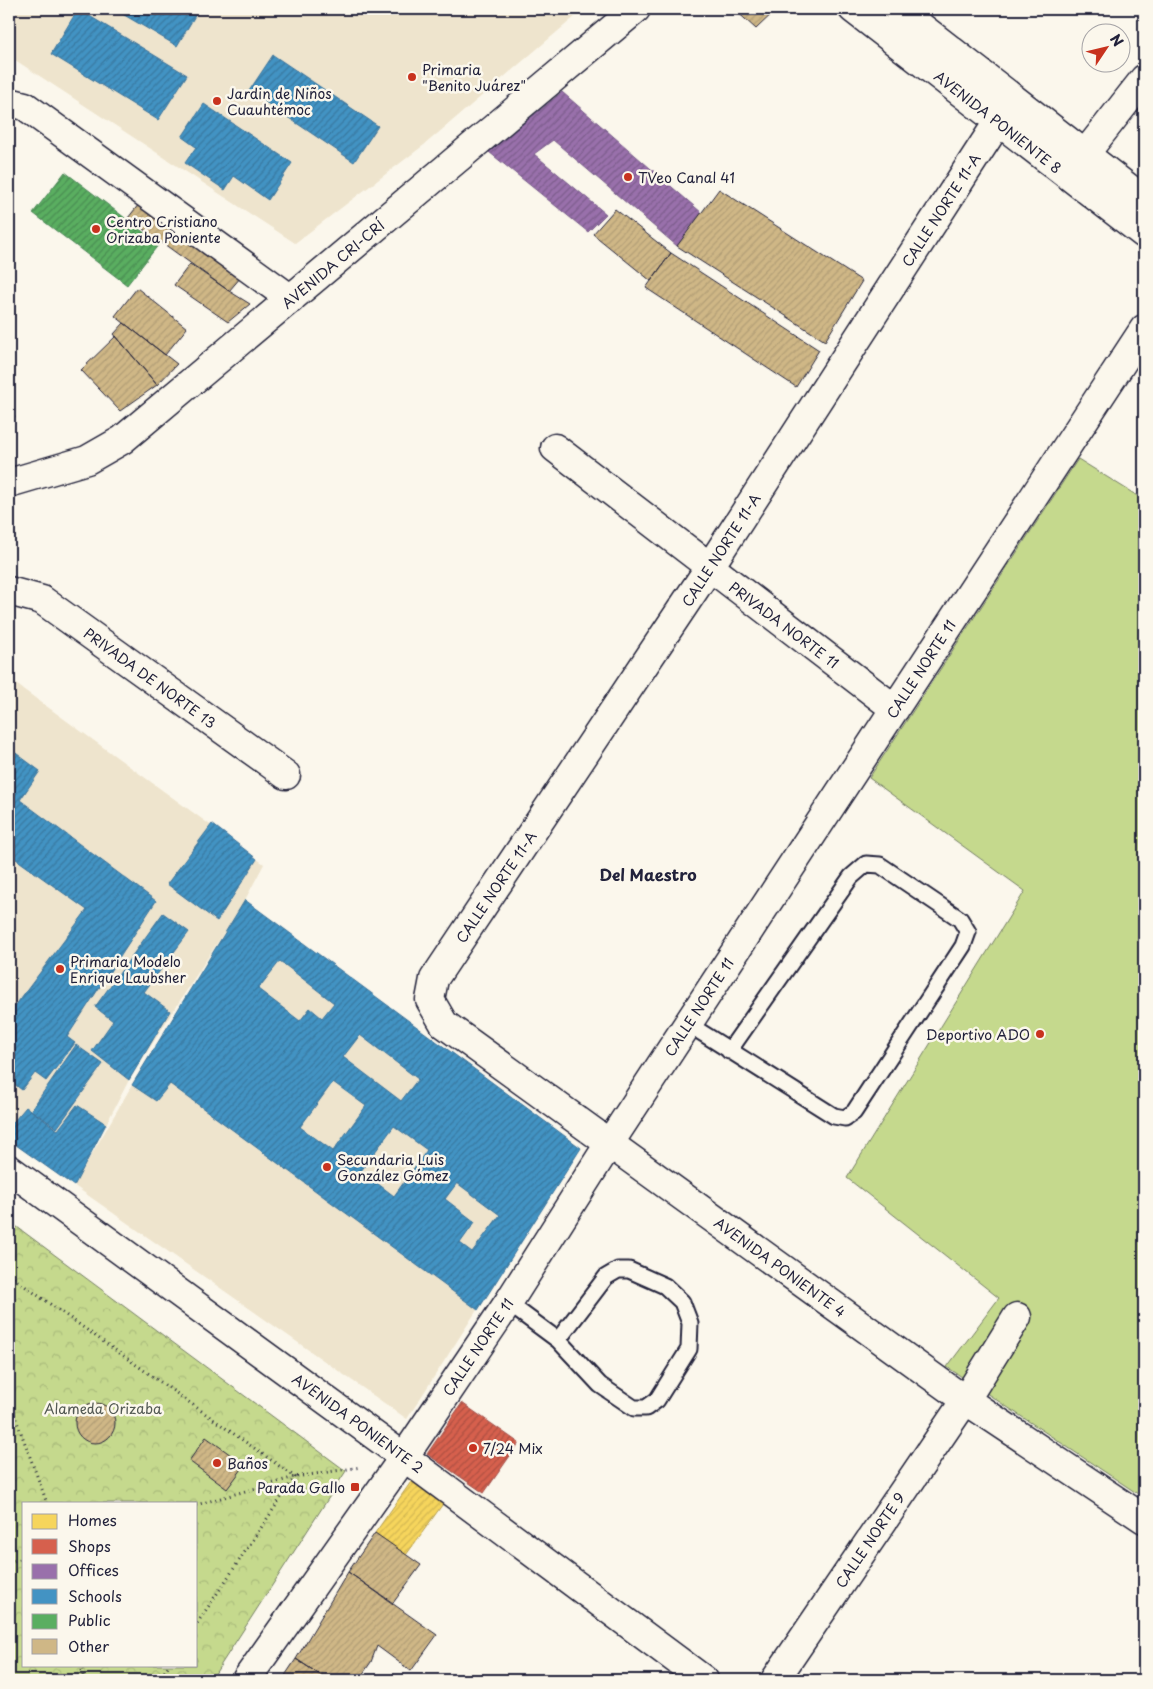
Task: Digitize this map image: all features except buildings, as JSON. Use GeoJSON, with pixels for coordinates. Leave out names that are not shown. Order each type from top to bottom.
{"type":"FeatureCollection","features":[{"type":"Feature","properties":{"kind":"street","name":"AVENIDA CRI-CRÍ"},"geometry":{"type":"LineString","coordinates":[[9,483],[87,460],[122,440],[636,9]]}},
{"type":"Feature","properties":{"kind":"street","name":"AVENIDA PONIENTE 8"},"geometry":{"type":"LineString","coordinates":[[853,9],[1144,234]]}},
{"type":"Feature","properties":{"kind":"street","name":"AVENIDA PONIENTE 8"},"geometry":{"type":"LineString","coordinates":[[898,9],[1144,200]]}},
{"type":"Feature","properties":{"kind":"street"},"geometry":{"type":"LineString","coordinates":[[1068,176],[1144,79]]}},
{"type":"Feature","properties":{"kind":"street","name":"CALLE NORTE 11-A"},"geometry":{"type":"LineString","coordinates":[[430,1000],[434,980],[709,568],[998,122],[1015,100]]}},
{"type":"Feature","properties":{"kind":"street"},"geometry":{"type":"LineString","coordinates":[[9,102],[25,106],[291,299]]}},
{"type":"Feature","properties":{"kind":"street","name":"CALLE NORTE 11"},"geometry":{"type":"LineString","coordinates":[[246,1680],[404,1457],[508,1303],[609,1144],[1144,329]]}},
{"type":"Feature","properties":{"kind":"street","name":"PRIVADA NORTE 11"},"geometry":{"type":"LineString","coordinates":[[555,448],[895,709]]}},
{"type":"Feature","properties":{"kind":"street","name":"PRIVADA DE NORTE 13"},"geometry":{"type":"LineString","coordinates":[[9,591],[42,600],[286,775]]}},
{"type":"Feature","properties":{"kind":"street","name":"AVENIDA PONIENTE 4"},"geometry":{"type":"LineString","coordinates":[[430,1000],[444,1024],[609,1144],[966,1399],[1144,1519]]}},
{"type":"Feature","properties":{"kind":"street","name":"AVENIDA PONIENTE 2"},"geometry":{"type":"LineString","coordinates":[[9,1169],[404,1457],[704,1680]]}},
{"type":"Feature","properties":{"kind":"street","name":"CALLE NORTE 9"},"geometry":{"type":"LineString","coordinates":[[775,1680],[966,1399],[1017,1318]]}},
{"type":"Feature","properties":{"kind":"lane"},"geometry":{"type":"LineString","coordinates":[[688,1024],[729,1051],[834,1116],[845,1118],[854,1112],[963,946],[968,932],[960,918],[880,865],[866,864],[851,877],[729,1051]]}},
{"type":"Feature","properties":{"kind":"lane"},"geometry":{"type":"LineString","coordinates":[[508,1303],[558,1340],[600,1385],[634,1408],[646,1408],[657,1400],[689,1349],[690,1323],[682,1302],[665,1286],[629,1270],[618,1270],[606,1277],[558,1340]]}},
{"type":"Feature","properties":{"kind":"path"},"geometry":{"type":"LineString","coordinates":[[9,1275],[295,1478]]}},
{"type":"Feature","properties":{"kind":"path"},"geometry":{"type":"LineString","coordinates":[[9,1400],[47,1502]]}},
{"type":"Feature","properties":{"kind":"path"},"geometry":{"type":"LineString","coordinates":[[198,1504],[295,1478],[346,1470],[404,1457]]}},
{"type":"Feature","properties":{"kind":"path"},"geometry":{"type":"LineString","coordinates":[[198,1622],[295,1478]]}},
{"type":"Feature","properties":{"kind":"path"},"geometry":{"type":"LineString","coordinates":[[9,1562],[22,1559]]}},
{"type":"Feature","properties":{"kind":"path"},"geometry":{"type":"LineString","coordinates":[[81,1666],[84,1680]]}},
{"type":"Feature","properties":{"kind":"path"},"geometry":{"type":"LineString","coordinates":[[159,1680],[168,1666]]}},
{"type":"Feature","properties":{"kind":"shaded area","name":"Jardin de Niños Cuauhtémoc"},"geometry":{"type":"Polygon","coordinates":[[[9,9],[584,9],[424,145],[295,243],[9,56],[9,9]]]}},
{"type":"Feature","properties":{"kind":"shaded area","name":"Secundaria Luis González Gómez"},"geometry":{"type":"Polygon","coordinates":[[[9,679],[264,864],[245,900],[581,1148],[407,1419],[9,1140],[9,679]],[[228,926],[129,1080],[82,1171],[228,926]]]}},
{"type":"Feature","properties":{"kind":"green space","name":"Deportivo ADO"},"geometry":{"type":"Polygon","coordinates":[[[1078,459],[1144,500],[1144,1498],[947,1367],[999,1298],[847,1178],[1025,891],[869,778],[1078,459]]]}},
{"type":"Feature","properties":{"kind":"green space","name":"Alameda Orizaba"},"geometry":{"type":"Polygon","coordinates":[[[9,1221],[346,1471],[211,1680],[9,1680],[9,1221]]]}},
{"type":"Feature","properties":{"kind":"place","name":"Primaria \"Benito Juárez\""},"geometry":{"type":"Point","coordinates":[412,77]}},
{"type":"Feature","properties":{"kind":"place","name":"Jardin de Niños Cuauhtémoc"},"geometry":{"type":"Point","coordinates":[217,101]}},
{"type":"Feature","properties":{"kind":"place","name":"TVeo Canal 41"},"geometry":{"type":"Point","coordinates":[628,177]}},
{"type":"Feature","properties":{"kind":"place","name":"Centro Cristiano Orizaba Poniente"},"geometry":{"type":"Point","coordinates":[96,229]}},
{"type":"Feature","properties":{"kind":"place","name":"Primaria Modelo Enrique Laubsher"},"geometry":{"type":"Point","coordinates":[60,969]}},
{"type":"Feature","properties":{"kind":"place","name":"Deportivo ADO"},"geometry":{"type":"Point","coordinates":[1040,1034]}},
{"type":"Feature","properties":{"kind":"place","name":"Secundaria Luis González Gómez"},"geometry":{"type":"Point","coordinates":[327,1167]}},
{"type":"Feature","properties":{"kind":"place","name":"7/24 Mix"},"geometry":{"type":"Point","coordinates":[473,1448]}},
{"type":"Feature","properties":{"kind":"place","name":"Baños"},"geometry":{"type":"Point","coordinates":[217,1463]}},
{"type":"Feature","properties":{"kind":"place","name":"Parada Gallo"},"geometry":{"type":"Point","coordinates":[355,1487]}},
{"type":"Feature","properties":{"kind":"district","name":"Del Maestro"},"geometry":{"type":"Point","coordinates":[648,874]}}]}
